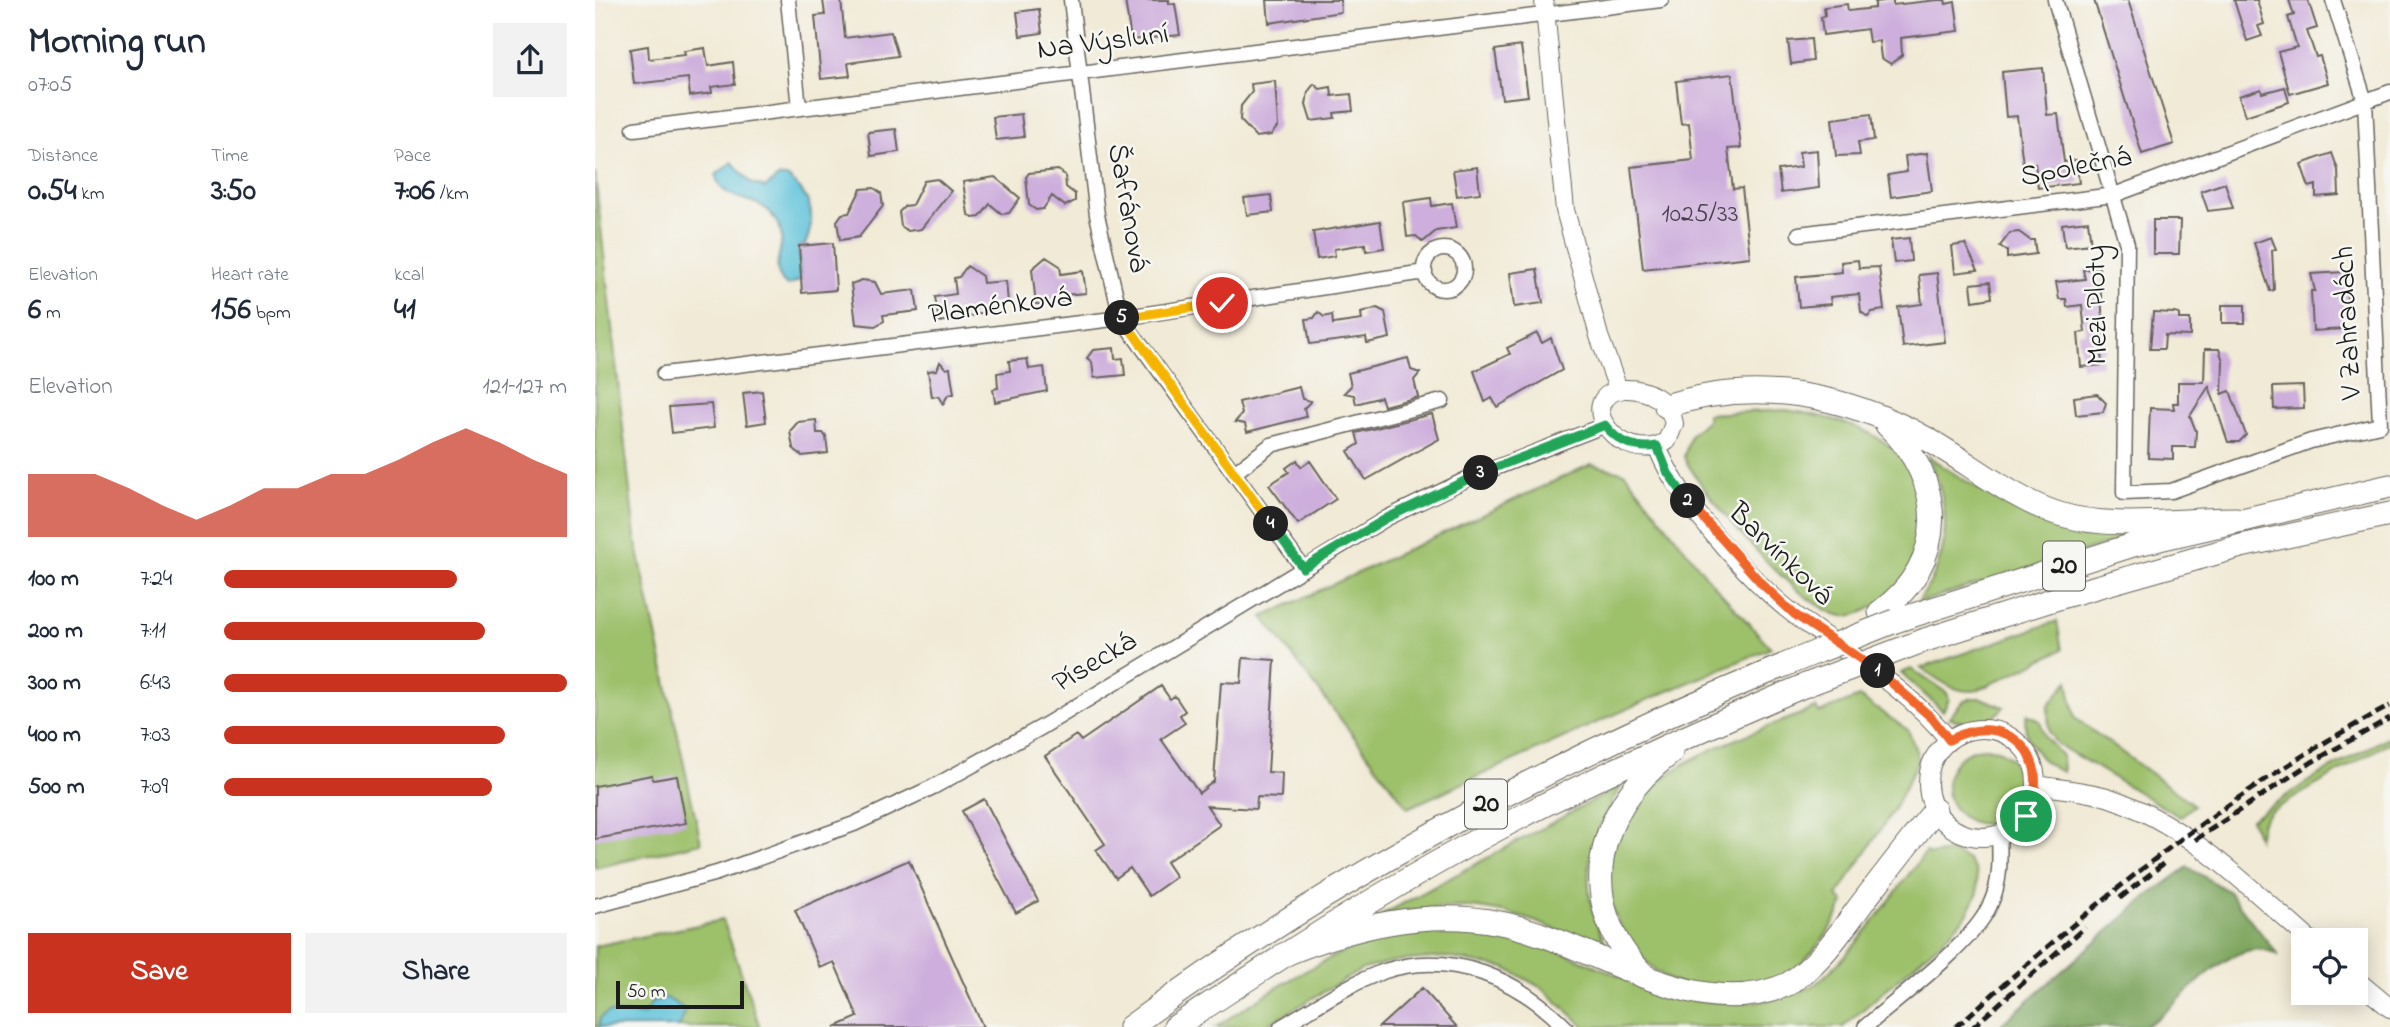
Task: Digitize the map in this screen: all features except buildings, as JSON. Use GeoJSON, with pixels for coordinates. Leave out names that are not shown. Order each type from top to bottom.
{"type":"FeatureCollection","features":[{"type":"Feature","properties":{"kind":"highway"},"geometry":{"type":"LineString","coordinates":[[1666,406],[1717,393],[1773,390],[1829,399],[1873,414],[1925,439],[2027,501],[2057,514],[2089,520],[2141,522],[2236,519]]}},
{"type":"Feature","properties":{"kind":"highway"},"geometry":{"type":"LineString","coordinates":[[1873,414],[1896,433],[1914,457],[1926,484],[1932,512],[1929,541],[1919,569],[1887,616]]}},
{"type":"Feature","properties":{"kind":"highway","name":"20"},"geometry":{"type":"LineString","coordinates":[[1130,1027],[1299,913],[1443,827],[1581,754],[1688,704],[1819,651],[1887,616],[2236,519],[2390,486]]}},
{"type":"Feature","properties":{"kind":"highway","name":"20"},"geometry":{"type":"LineString","coordinates":[[1175,1027],[1283,955],[1505,825],[1703,728],[1925,640],[2061,597],[2241,546],[2390,514]]}},
{"type":"Feature","properties":{"kind":"highway"},"geometry":{"type":"LineString","coordinates":[[1655,985],[1632,962],[1614,934],[1602,898],[1600,861],[1613,821],[1635,786],[1657,763],[1703,728]]}},
{"type":"Feature","properties":{"kind":"highway"},"geometry":{"type":"LineString","coordinates":[[1283,955],[1336,935],[1391,923],[1439,918],[1476,919],[1546,936],[1692,999],[1724,1002],[1756,998],[1789,983],[1826,951],[1935,810]]}},
{"type":"Feature","properties":{"kind":"street"},"geometry":{"type":"LineString","coordinates":[[788,0],[799,108]]}},
{"type":"Feature","properties":{"kind":"street","name":"Šafránová"},"geometry":{"type":"LineString","coordinates":[[1071,0],[1097,215],[1121,318],[1303,568]]}},
{"type":"Feature","properties":{"kind":"street","name":"Na Výsluní"},"geometry":{"type":"LineString","coordinates":[[634,129],[1081,73],[1545,7],[1661,0]]}},
{"type":"Feature","properties":{"kind":"street","name":"Mezi Ploty"},"geometry":{"type":"LineString","coordinates":[[2055,0],[2127,244],[2124,493]]}},
{"type":"Feature","properties":{"kind":"street","name":"V Zahradách"},"geometry":{"type":"LineString","coordinates":[[2124,493],[2171,491],[2311,441],[2379,425],[2365,101],[2333,0]]}},
{"type":"Feature","properties":{"kind":"street"},"geometry":{"type":"LineString","coordinates":[[1545,7],[1565,210],[1599,336],[1618,389]]}},
{"type":"Feature","properties":{"kind":"street","name":"Společná"},"geometry":{"type":"LineString","coordinates":[[1799,234],[2114,195],[2390,92]]}},
{"type":"Feature","properties":{"kind":"street","name":"Plaménková"},"geometry":{"type":"LineString","coordinates":[[664,374],[1121,318],[1425,272]]}},
{"type":"Feature","properties":{"kind":"street"},"geometry":{"type":"LineString","coordinates":[[1618,389],[1646,392],[1666,406],[1672,416],[1674,428],[1668,440],[1657,446],[1628,444],[1605,425],[1600,415],[1601,402],[1608,394],[1618,389]]}},
{"type":"Feature","properties":{"kind":"street"},"geometry":{"type":"LineString","coordinates":[[1234,473],[1271,445],[1442,401]]}},
{"type":"Feature","properties":{"kind":"street","name":"Písecká"},"geometry":{"type":"LineString","coordinates":[[595,906],[632,898],[728,869],[854,824],[933,787],[1042,727],[1387,518],[1467,479],[1605,425]]}},
{"type":"Feature","properties":{"kind":"street","name":"Barvínková"},"geometry":{"type":"LineString","coordinates":[[1657,446],[1668,473],[1685,498],[1763,585],[1794,614],[1897,685],[1949,740]]}},
{"type":"Feature","properties":{"kind":"street"},"geometry":{"type":"LineString","coordinates":[[1977,729],[2007,734],[2029,755],[2037,785],[2034,802],[2026,816],[2014,828],[1999,835],[1981,838],[1962,834],[1946,825],[1929,796],[1931,765],[1949,740],[1977,729]]}},
{"type":"Feature","properties":{"kind":"street"},"geometry":{"type":"LineString","coordinates":[[2037,785],[2109,798],[2148,816],[2218,861],[2296,928]]}},
{"type":"Feature","properties":{"kind":"street"},"geometry":{"type":"LineString","coordinates":[[1865,1027],[1963,940],[1990,907],[2000,873],[1999,835]]}},
{"type":"Feature","properties":{"kind":"street"},"geometry":{"type":"LineString","coordinates":[[1281,1027],[1384,971],[1441,963],[1468,968],[1519,988],[1546,1007],[1565,1027]]}},
{"type":"Feature","properties":{"kind":"street"},"geometry":{"type":"LineString","coordinates":[[2368,990],[2390,1008]]}},
{"type":"Feature","properties":{"kind":"green space"},"geometry":{"type":"Polygon","coordinates":[[[595,173],[635,537],[701,843],[595,868],[595,173]]]}},
{"type":"Feature","properties":{"kind":"green space"},"geometry":{"type":"Polygon","coordinates":[[[1786,410],[1833,419],[1864,430],[1891,447],[1902,458],[1914,478],[1924,510],[1924,522],[1916,555],[1909,574],[1898,588],[1866,611],[1849,616],[1831,612],[1808,599],[1783,578],[1733,524],[1684,457],[1691,434],[1707,420],[1707,414],[1786,410]]]}},
{"type":"Feature","properties":{"kind":"green space"},"geometry":{"type":"Polygon","coordinates":[[[1927,455],[1974,486],[2023,510],[2074,528],[2130,537],[1917,603],[1937,568],[1945,531],[1941,493],[1927,455]]]}},
{"type":"Feature","properties":{"kind":"green space"},"geometry":{"type":"Polygon","coordinates":[[[1591,464],[1625,473],[1711,582],[1771,648],[1647,700],[1408,808],[1263,617],[1591,464]]]}},
{"type":"Feature","properties":{"kind":"green space"},"geometry":{"type":"Polygon","coordinates":[[[2057,621],[2062,650],[1978,690],[1955,688],[1921,668],[2057,621]]]}},
{"type":"Feature","properties":{"kind":"green space"},"geometry":{"type":"Polygon","coordinates":[[[1911,669],[1947,693],[1949,699],[1943,711],[1901,673],[1911,669]]]}},
{"type":"Feature","properties":{"kind":"green space"},"geometry":{"type":"Polygon","coordinates":[[[2068,681],[2075,718],[2194,805],[2180,817],[2057,744],[2049,732],[2048,706],[2068,681]]]}},
{"type":"Feature","properties":{"kind":"green space"},"geometry":{"type":"Polygon","coordinates":[[[1859,697],[1908,730],[1919,759],[1894,809],[1837,896],[1844,902],[1816,947],[1790,973],[1775,983],[1758,989],[1737,991],[1680,984],[1656,970],[1641,957],[1619,924],[1608,886],[1612,846],[1629,813],[1647,792],[1689,761],[1753,732],[1816,708],[1819,713],[1859,697]]]}},
{"type":"Feature","properties":{"kind":"green space"},"geometry":{"type":"Polygon","coordinates":[[[1981,698],[2004,707],[1986,721],[1971,723],[1949,717],[1964,701],[1981,698]]]}},
{"type":"Feature","properties":{"kind":"green space"},"geometry":{"type":"Polygon","coordinates":[[[2027,714],[2040,721],[2045,737],[2062,756],[2063,772],[2040,757],[2029,741],[2025,723],[2027,714]]]}},
{"type":"Feature","properties":{"kind":"green space"},"geometry":{"type":"Polygon","coordinates":[[[2390,736],[2390,742],[2270,812],[2262,822],[2258,838],[2251,819],[2315,777],[2390,736]]]}},
{"type":"Feature","properties":{"kind":"green space"},"geometry":{"type":"Polygon","coordinates":[[[1985,748],[1999,751],[2012,759],[2020,772],[2023,786],[2020,800],[2012,813],[1999,821],[1985,824],[1971,821],[1958,813],[1950,800],[1947,786],[1950,772],[1958,759],[1971,751],[1985,748]]]}},
{"type":"Feature","properties":{"kind":"green space"},"geometry":{"type":"Polygon","coordinates":[[[1622,785],[1599,828],[1589,869],[1593,912],[1613,956],[1537,922],[1497,911],[1455,907],[1380,916],[1622,785]]]}},
{"type":"Feature","properties":{"kind":"green space"},"geometry":{"type":"Polygon","coordinates":[[[1926,852],[1930,855],[1951,852],[1967,859],[1976,871],[1978,893],[1966,916],[1947,936],[1843,1027],[1585,1027],[1542,988],[1505,968],[1446,957],[1395,961],[1363,969],[1263,1027],[1215,1027],[1293,978],[1347,950],[1405,932],[1435,927],[1466,928],[1514,936],[1684,997],[1746,1003],[1779,998],[1813,986],[1829,972],[1873,922],[1926,852]]]}},
{"type":"Feature","properties":{"kind":"green space"},"geometry":{"type":"Polygon","coordinates":[[[2188,867],[2228,891],[2279,956],[2262,950],[2244,952],[2226,960],[2145,1026],[1998,1027],[2149,895],[2188,867]]]}},
{"type":"Feature","properties":{"kind":"green space"},"geometry":{"type":"Polygon","coordinates":[[[723,920],[760,1027],[595,1027],[595,946],[723,920]]]}},
{"type":"Feature","properties":{"kind":"water"},"geometry":{"type":"Polygon","coordinates":[[[732,162],[751,183],[765,188],[778,177],[787,177],[807,199],[811,225],[805,245],[799,246],[801,280],[787,286],[781,279],[777,266],[781,237],[772,215],[758,204],[725,191],[719,184],[716,175],[732,162]]]}},
{"type":"Feature","properties":{"kind":"water"},"geometry":{"type":"Polygon","coordinates":[[[667,998],[686,1010],[679,1027],[599,1027],[600,1018],[608,1012],[644,1015],[653,1001],[667,998]]]}},
{"type":"Feature","properties":{"kind":"railway"},"geometry":{"type":"LineString","coordinates":[[1956,1027],[2110,894],[2163,853],[2273,775],[2390,706]]}},
{"type":"Feature","properties":{"kind":"railway"},"geometry":{"type":"LineString","coordinates":[[2195,840],[2312,762],[2390,718]]}},
{"type":"Feature","properties":{"kind":"railway"},"geometry":{"type":"LineString","coordinates":[[2120,898],[2164,863]]}},
{"type":"Feature","properties":{"kind":"railway"},"geometry":{"type":"LineString","coordinates":[[1973,1027],[2085,927]]}},
{"type":"Feature","properties":{"kind":"route"},"geometry":{"type":"LineString","coordinates":[[1222,303],[1121,318],[1303,568],[1387,518],[1467,479],[1605,425],[1615,437],[1628,444],[1657,446],[1668,473],[1685,498],[1763,585],[1794,614],[1897,685],[1932,718],[1949,740],[1962,732],[1993,729],[2020,743],[2029,755],[2037,785],[2034,802],[2026,816]]}}]}
